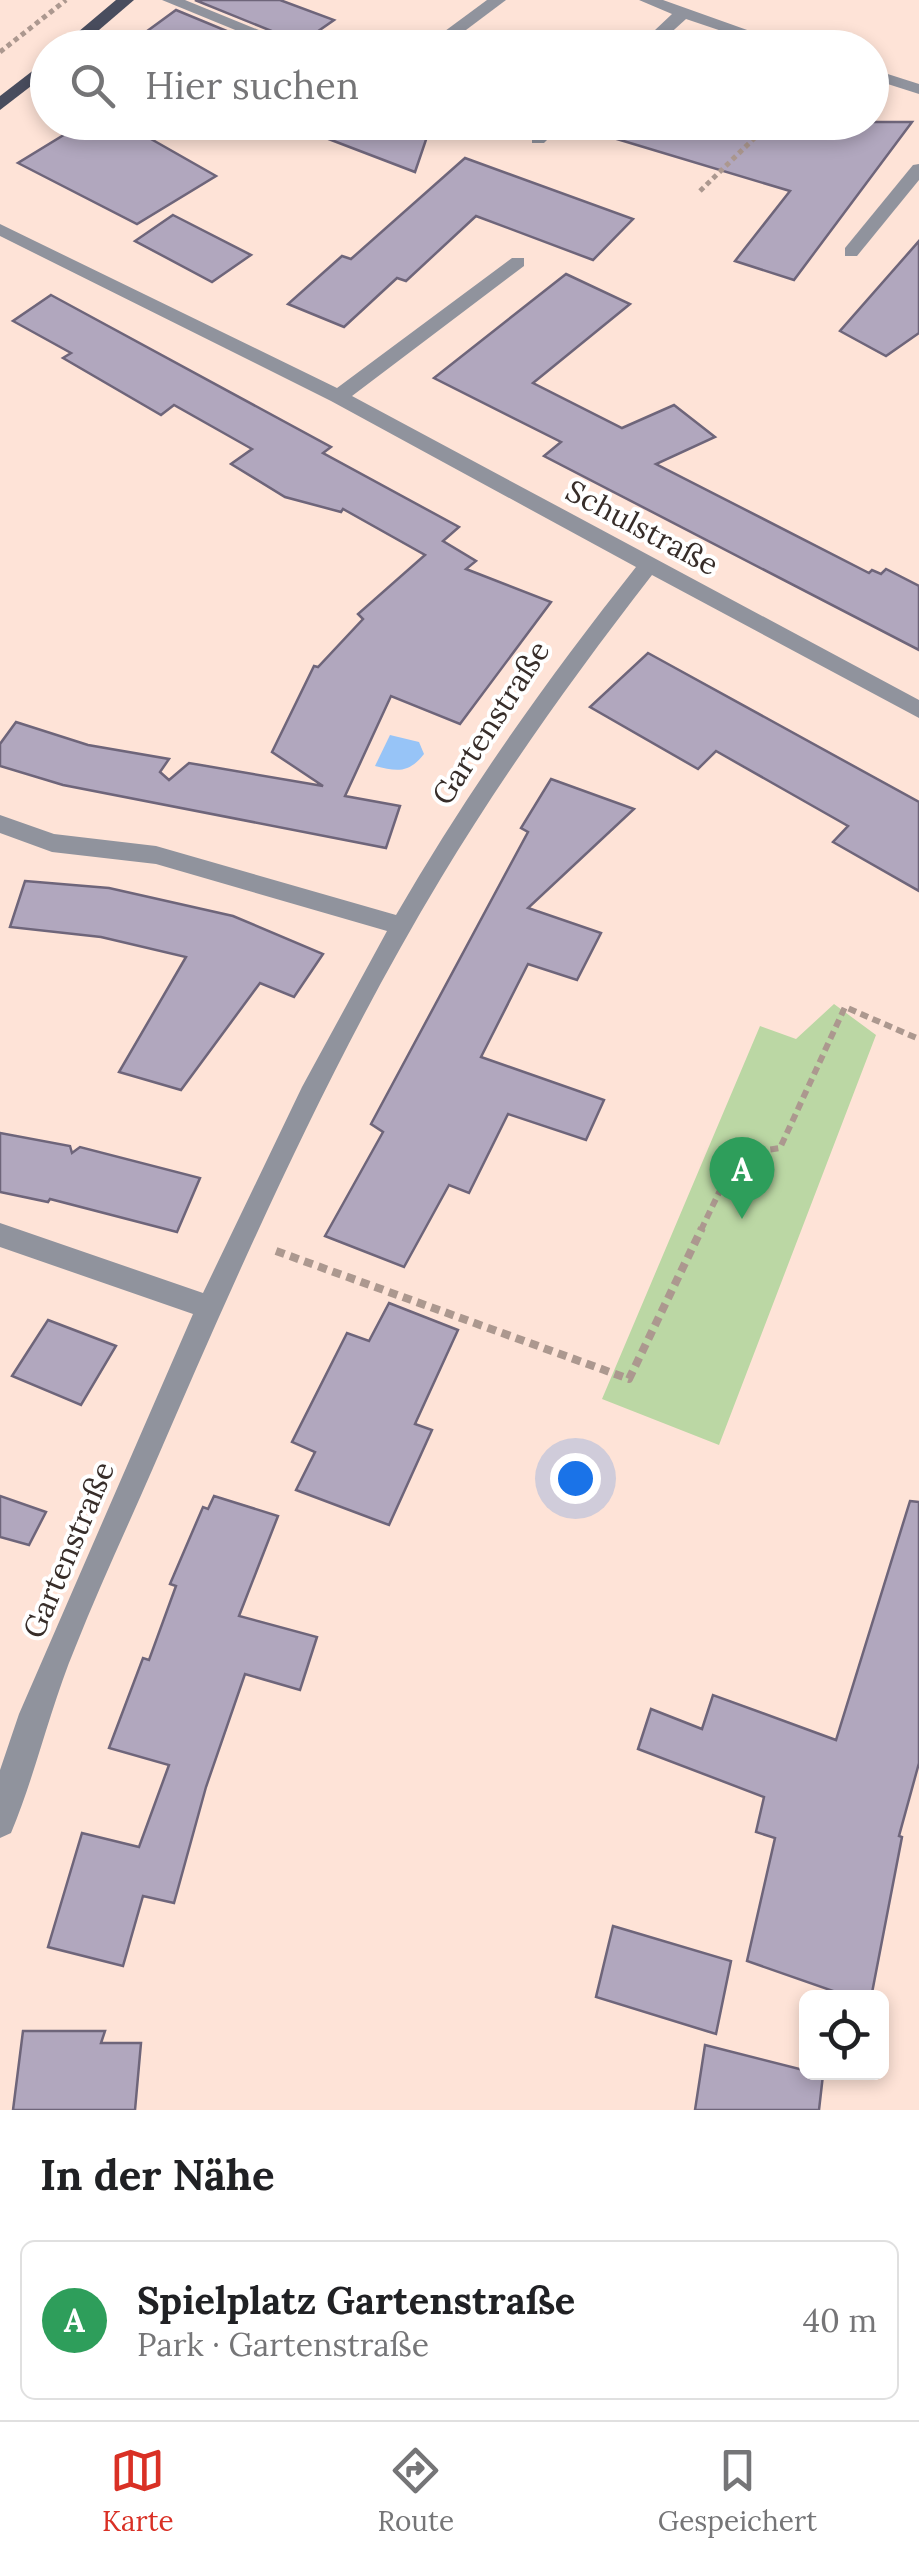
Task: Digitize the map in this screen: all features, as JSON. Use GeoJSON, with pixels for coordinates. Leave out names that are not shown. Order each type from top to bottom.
{"type":"FeatureCollection","features":[{"type":"Feature","properties":{"kind":"main road"},"geometry":{"type":"LineString","coordinates":[[89,30],[126,0]]}},
{"type":"Feature","properties":{"kind":"main road"},"geometry":{"type":"LineString","coordinates":[[0,105],[30,79]]}},
{"type":"Feature","properties":{"kind":"street"},"geometry":{"type":"LineString","coordinates":[[170,0],[248,30]]}},
{"type":"Feature","properties":{"kind":"street"},"geometry":{"type":"LineString","coordinates":[[456,30],[498,0]]}},
{"type":"Feature","properties":{"kind":"street"},"geometry":{"type":"LineString","coordinates":[[647,0],[737,30]]}},
{"type":"Feature","properties":{"kind":"street"},"geometry":{"type":"LineString","coordinates":[[664,30],[684,12]]}},
{"type":"Feature","properties":{"kind":"street"},"geometry":{"type":"LineString","coordinates":[[889,79],[919,89]]}},
{"type":"Feature","properties":{"kind":"street"},"geometry":{"type":"LineString","coordinates":[[851,252],[919,169]]}},
{"type":"Feature","properties":{"kind":"street","name":"Schulstraße"},"geometry":{"type":"LineString","coordinates":[[0,229],[338,396],[919,710]]}},
{"type":"Feature","properties":{"kind":"street"},"geometry":{"type":"LineString","coordinates":[[338,396],[518,262]]}},
{"type":"Feature","properties":{"kind":"street","name":"Gartenstraße"},"geometry":{"type":"LineString","coordinates":[[0,1822],[34,1712],[208,1307],[400,924],[577,652],[648,566]]}},
{"type":"Feature","properties":{"kind":"street"},"geometry":{"type":"LineString","coordinates":[[0,824],[52,843],[156,854],[400,924]]}},
{"type":"Feature","properties":{"kind":"street"},"geometry":{"type":"LineString","coordinates":[[0,1235],[208,1307]]}},
{"type":"Feature","properties":{"kind":"path"},"geometry":{"type":"LineString","coordinates":[[0,52],[66,0]]}},
{"type":"Feature","properties":{"kind":"path"},"geometry":{"type":"LineString","coordinates":[[700,191],[753,140]]}},
{"type":"Feature","properties":{"kind":"path"},"geometry":{"type":"LineString","coordinates":[[241,1238],[628,1379],[736,1155],[780,1148],[846,1007],[919,1039]]}},
{"type":"Feature","properties":{"kind":"green space"},"geometry":{"type":"Polygon","coordinates":[[[834,1004],[876,1035],[719,1445],[602,1399],[760,1026],[796,1039],[834,1004]]]}},
{"type":"Feature","properties":{"kind":"water"},"geometry":{"type":"Polygon","coordinates":[[[390,735],[419,742],[424,754],[402,769],[375,766],[390,735]]]}},
{"type":"Feature","properties":{"kind":"building"},"geometry":{"type":"Polygon","coordinates":[[[195,0],[280,0],[334,20],[320,30],[269,30],[195,0]]]}},
{"type":"Feature","properties":{"kind":"building"},"geometry":{"type":"Polygon","coordinates":[[[176,10],[224,30],[149,30],[176,10]]]}},
{"type":"Feature","properties":{"kind":"building"},"geometry":{"type":"Polygon","coordinates":[[[889,122],[912,122],[794,280],[735,261],[790,191],[620,140],[889,140],[889,122]]]}},
{"type":"Feature","properties":{"kind":"building"},"geometry":{"type":"Polygon","coordinates":[[[56,140],[153,140],[216,176],[137,224],[18,163],[56,140]]]}},
{"type":"Feature","properties":{"kind":"building"},"geometry":{"type":"Polygon","coordinates":[[[331,140],[426,140],[415,172],[331,140]]]}},
{"type":"Feature","properties":{"kind":"building"},"geometry":{"type":"Polygon","coordinates":[[[465,158],[633,219],[593,260],[476,216],[406,281],[397,278],[344,327],[288,304],[342,256],[351,259],[465,158]]]}},
{"type":"Feature","properties":{"kind":"building"},"geometry":{"type":"Polygon","coordinates":[[[173,215],[251,255],[212,282],[135,241],[173,215]]]}},
{"type":"Feature","properties":{"kind":"building"},"geometry":{"type":"Polygon","coordinates":[[[919,241],[919,333],[886,356],[840,331],[919,241]]]}},
{"type":"Feature","properties":{"kind":"building"},"geometry":{"type":"Polygon","coordinates":[[[566,274],[630,304],[533,383],[622,428],[674,405],[715,437],[656,464],[869,573],[872,570],[881,574],[886,569],[919,586],[919,650],[544,456],[561,442],[434,378],[566,274]]]}},
{"type":"Feature","properties":{"kind":"building"},"geometry":{"type":"Polygon","coordinates":[[[51,295],[331,447],[323,453],[459,527],[443,541],[476,561],[466,569],[551,602],[460,724],[391,696],[345,796],[400,806],[386,848],[63,785],[0,766],[0,744],[16,722],[88,745],[169,759],[160,772],[169,780],[189,763],[323,786],[272,752],[314,666],[318,667],[363,619],[358,614],[425,555],[343,509],[341,512],[285,497],[231,464],[252,449],[174,405],[161,415],[63,358],[71,353],[13,321],[51,295]]]}},
{"type":"Feature","properties":{"kind":"building"},"geometry":{"type":"Polygon","coordinates":[[[648,653],[919,802],[919,891],[833,842],[848,826],[716,751],[698,769],[590,707],[648,653]]]}},
{"type":"Feature","properties":{"kind":"building"},"geometry":{"type":"Polygon","coordinates":[[[551,779],[634,809],[528,908],[601,933],[577,980],[528,964],[481,1057],[604,1100],[586,1140],[508,1114],[469,1193],[449,1185],[404,1267],[325,1236],[383,1132],[371,1124],[528,832],[521,828],[551,779]]]}},
{"type":"Feature","properties":{"kind":"building"},"geometry":{"type":"Polygon","coordinates":[[[25,881],[109,888],[233,916],[323,954],[294,997],[260,983],[181,1090],[119,1072],[186,957],[101,937],[10,927],[25,881]]]}},
{"type":"Feature","properties":{"kind":"building"},"geometry":{"type":"Polygon","coordinates":[[[0,1133],[70,1146],[72,1153],[80,1147],[200,1178],[177,1232],[50,1199],[48,1202],[0,1192],[0,1133]]]}},
{"type":"Feature","properties":{"kind":"building"},"geometry":{"type":"Polygon","coordinates":[[[389,1303],[458,1330],[415,1424],[432,1430],[389,1525],[296,1490],[315,1452],[292,1442],[347,1333],[369,1341],[389,1303]]]}},
{"type":"Feature","properties":{"kind":"building"},"geometry":{"type":"Polygon","coordinates":[[[48,1320],[116,1346],[81,1405],[12,1376],[48,1320]]]}},
{"type":"Feature","properties":{"kind":"building"},"geometry":{"type":"Polygon","coordinates":[[[0,1496],[46,1512],[29,1545],[0,1537],[0,1496]]]}},
{"type":"Feature","properties":{"kind":"building"},"geometry":{"type":"Polygon","coordinates":[[[214,1496],[278,1516],[239,1616],[317,1637],[300,1690],[245,1674],[206,1787],[174,1903],[143,1896],[123,1966],[48,1947],[82,1833],[139,1847],[169,1765],[109,1748],[143,1658],[149,1660],[176,1586],[170,1584],[203,1507],[208,1509],[214,1496]]]}},
{"type":"Feature","properties":{"kind":"building"},"geometry":{"type":"Polygon","coordinates":[[[910,1501],[919,1502],[919,1763],[899,1836],[902,1837],[873,1990],[830,1990],[747,1961],[775,1838],[756,1832],[764,1797],[638,1749],[651,1709],[702,1729],[713,1695],[836,1740],[910,1501]]]}},
{"type":"Feature","properties":{"kind":"building"},"geometry":{"type":"Polygon","coordinates":[[[613,1926],[731,1961],[716,2034],[596,1997],[613,1926]]]}},
{"type":"Feature","properties":{"kind":"building"},"geometry":{"type":"Polygon","coordinates":[[[23,2031],[105,2031],[101,2043],[141,2043],[135,2110],[13,2110],[23,2031]]]}},
{"type":"Feature","properties":{"kind":"building"},"geometry":{"type":"Polygon","coordinates":[[[705,2045],[799,2069],[799,2080],[822,2080],[819,2110],[695,2110],[705,2045]]]}},
{"type":"Feature","properties":{"kind":"place","name":"Spielplatz Gartenstraße"},"geometry":{"type":"Point","coordinates":[742,1219]}}]}
